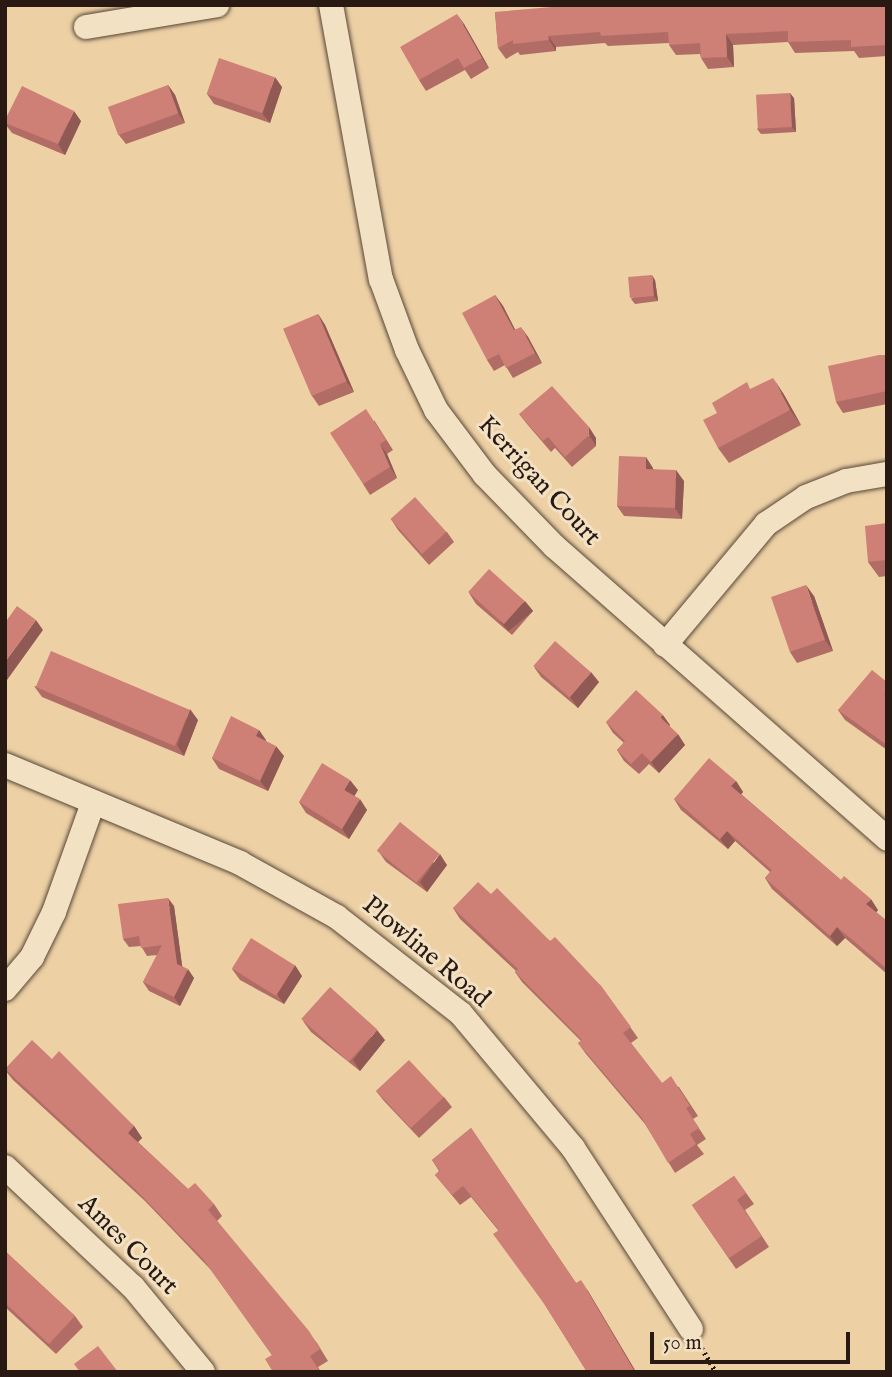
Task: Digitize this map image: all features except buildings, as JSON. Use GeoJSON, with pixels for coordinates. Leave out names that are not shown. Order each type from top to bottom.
{"type":"FeatureCollection","features":[{"type":"Feature","properties":{"kind":"street"},"geometry":{"type":"LineString","coordinates":[[86,27],[217,5]]}},
{"type":"Feature","properties":{"kind":"street","name":"Kerrigan Court"},"geometry":{"type":"LineString","coordinates":[[331,5],[381,279],[407,350],[436,410],[485,475],[537,528],[665,645],[887,839]]}},
{"type":"Feature","properties":{"kind":"street"},"geometry":{"type":"LineString","coordinates":[[665,645],[766,524],[826,489],[887,474]]}},
{"type":"Feature","properties":{"kind":"street","name":"Plowline Road"},"geometry":{"type":"LineString","coordinates":[[5,765],[240,863],[337,917],[461,1014],[573,1148],[691,1329]]}},
{"type":"Feature","properties":{"kind":"street"},"geometry":{"type":"LineString","coordinates":[[5,989],[32,957],[49,923],[93,803]]}},
{"type":"Feature","properties":{"kind":"street","name":"Ames Court"},"geometry":{"type":"LineString","coordinates":[[5,1167],[133,1287],[203,1372]]}}]}
